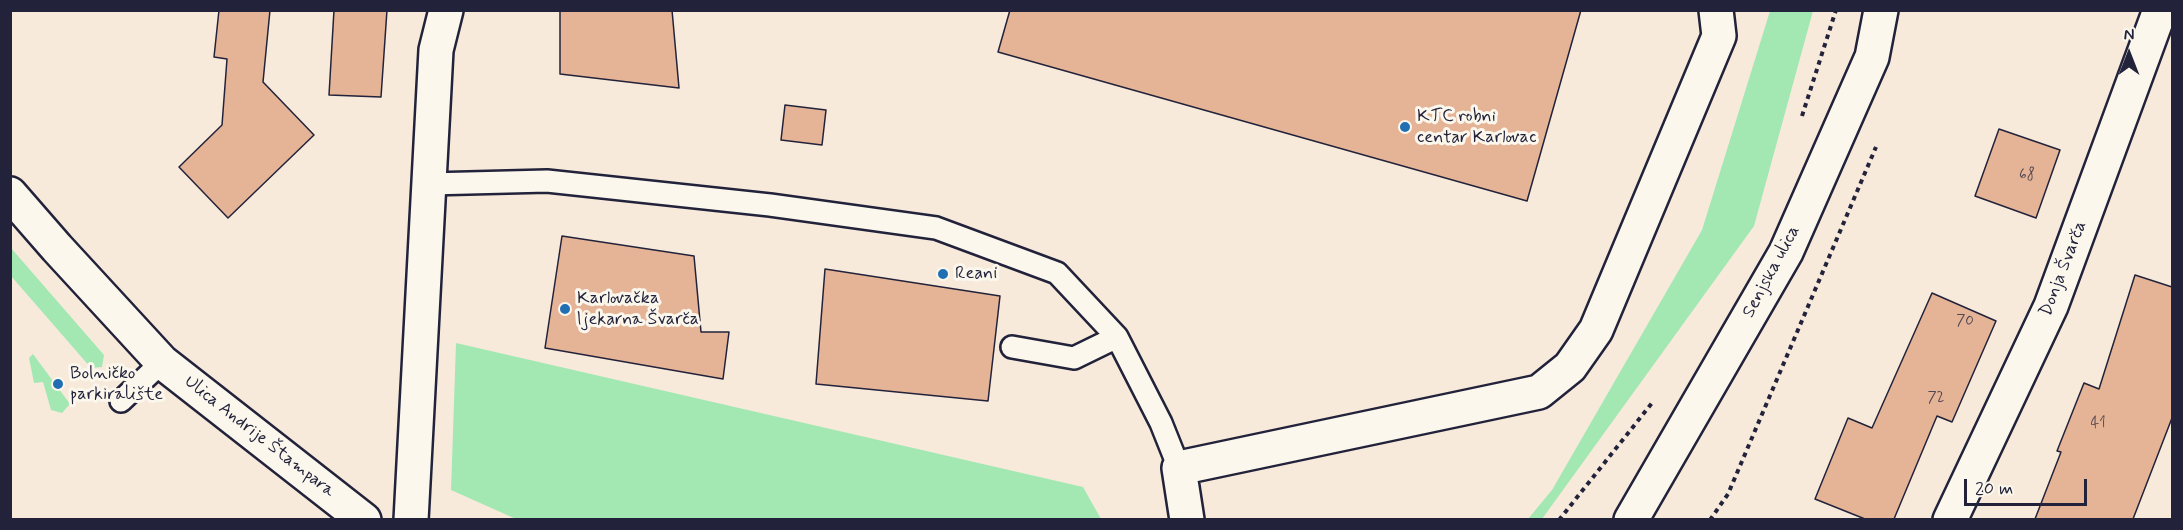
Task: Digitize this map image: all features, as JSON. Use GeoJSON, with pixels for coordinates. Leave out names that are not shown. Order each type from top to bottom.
{"type":"FeatureCollection","features":[{"type":"Feature","properties":{"kind":"street"},"geometry":{"type":"LineString","coordinates":[[411,519],[436,50],[446,10]]}},
{"type":"Feature","properties":{"kind":"street"},"geometry":{"type":"LineString","coordinates":[[1186,519],[1179,468],[1539,392],[1570,367],[1596,330],[1719,36],[1716,10]]}},
{"type":"Feature","properties":{"kind":"street","name":"Senjska ulica"},"geometry":{"type":"LineString","coordinates":[[1630,519],[1786,252],[1872,57],[1881,10]]}},
{"type":"Feature","properties":{"kind":"street","name":"Donja Švarča"},"geometry":{"type":"LineString","coordinates":[[1950,519],[2051,306],[2160,10]]}},
{"type":"Feature","properties":{"kind":"street","name":"Ulica Andrije Štampara"},"geometry":{"type":"LineString","coordinates":[[10,194],[162,362],[364,519]]}},
{"type":"Feature","properties":{"kind":"lane"},"geometry":{"type":"LineString","coordinates":[[429,184],[547,181],[770,205],[936,228],[1057,273],[1117,337],[1161,423],[1179,468]]}},
{"type":"Feature","properties":{"kind":"lane"},"geometry":{"type":"LineString","coordinates":[[1012,348],[1074,358],[1117,337]]}},
{"type":"Feature","properties":{"kind":"lane"},"geometry":{"type":"LineString","coordinates":[[121,400],[162,362]]}},
{"type":"Feature","properties":{"kind":"path"},"geometry":{"type":"LineString","coordinates":[[1800,122],[1836,10]]}},
{"type":"Feature","properties":{"kind":"path"},"geometry":{"type":"LineString","coordinates":[[1559,519],[1654,400]]}},
{"type":"Feature","properties":{"kind":"path"},"geometry":{"type":"LineString","coordinates":[[1710,519],[1728,494]]}},
{"type":"Feature","properties":{"kind":"green space"},"geometry":{"type":"Polygon","coordinates":[[[1770,11],[1813,11],[1754,226],[1542,519],[1528,519],[1552,490],[1702,230],[1770,11]]]}},
{"type":"Feature","properties":{"kind":"green space"},"geometry":{"type":"Polygon","coordinates":[[[11,248],[104,355],[102,367],[91,368],[11,276],[11,248]]]}},
{"type":"Feature","properties":{"kind":"green space"},"geometry":{"type":"Polygon","coordinates":[[[456,343],[1083,487],[1101,519],[516,519],[451,490],[456,343]]]}},
{"type":"Feature","properties":{"kind":"green space"},"geometry":{"type":"Polygon","coordinates":[[[33,354],[70,404],[62,413],[51,410],[43,382],[34,383],[29,358],[33,354]]]}},
{"type":"Feature","properties":{"kind":"building"},"geometry":{"type":"Polygon","coordinates":[[[219,10],[270,10],[263,82],[314,135],[228,218],[179,167],[222,125],[227,59],[214,57],[219,10]]]}},
{"type":"Feature","properties":{"kind":"building"},"geometry":{"type":"Polygon","coordinates":[[[334,10],[387,10],[381,97],[329,95],[334,10]]]}},
{"type":"Feature","properties":{"kind":"building"},"geometry":{"type":"Polygon","coordinates":[[[560,10],[672,10],[679,88],[560,74],[560,10]]]}},
{"type":"Feature","properties":{"kind":"building","name":"KTC robni centar Karlovac"},"geometry":{"type":"Polygon","coordinates":[[[1010,10],[1581,10],[1527,201],[998,52],[1010,10]]]}},
{"type":"Feature","properties":{"kind":"building"},"geometry":{"type":"Polygon","coordinates":[[[785,105],[826,110],[822,145],[781,140],[785,105]]]}},
{"type":"Feature","properties":{"kind":"building"},"geometry":{"type":"Polygon","coordinates":[[[1999,129],[2060,150],[2036,218],[1975,196],[1999,129]]]}},
{"type":"Feature","properties":{"kind":"building"},"geometry":{"type":"Polygon","coordinates":[[[562,236],[694,256],[701,332],[729,332],[723,379],[545,348],[562,236]]]}},
{"type":"Feature","properties":{"kind":"building"},"geometry":{"type":"Polygon","coordinates":[[[825,269],[1000,296],[988,401],[816,384],[825,269]]]}},
{"type":"Feature","properties":{"kind":"building"},"geometry":{"type":"Polygon","coordinates":[[[2135,275],[2172,287],[2172,418],[2133,519],[2035,519],[2061,452],[2057,451],[2084,383],[2099,389],[2135,275]]]}},
{"type":"Feature","properties":{"kind":"building"},"geometry":{"type":"Polygon","coordinates":[[[1932,293],[1996,321],[1952,422],[1937,416],[1894,519],[1865,519],[1815,499],[1848,418],[1872,428],[1932,293]]]}},
{"type":"Feature","properties":{"kind":"place","name":"KTC robni centar Karlovac"},"geometry":{"type":"Point","coordinates":[1405,127]}},
{"type":"Feature","properties":{"kind":"place","name":"Reani"},"geometry":{"type":"Point","coordinates":[943,274]}},
{"type":"Feature","properties":{"kind":"place","name":"Karlovačka ljekarna Švarča"},"geometry":{"type":"Point","coordinates":[565,309]}},
{"type":"Feature","properties":{"kind":"place","name":"Bolničko parkiralište"},"geometry":{"type":"Point","coordinates":[58,384]}}]}
